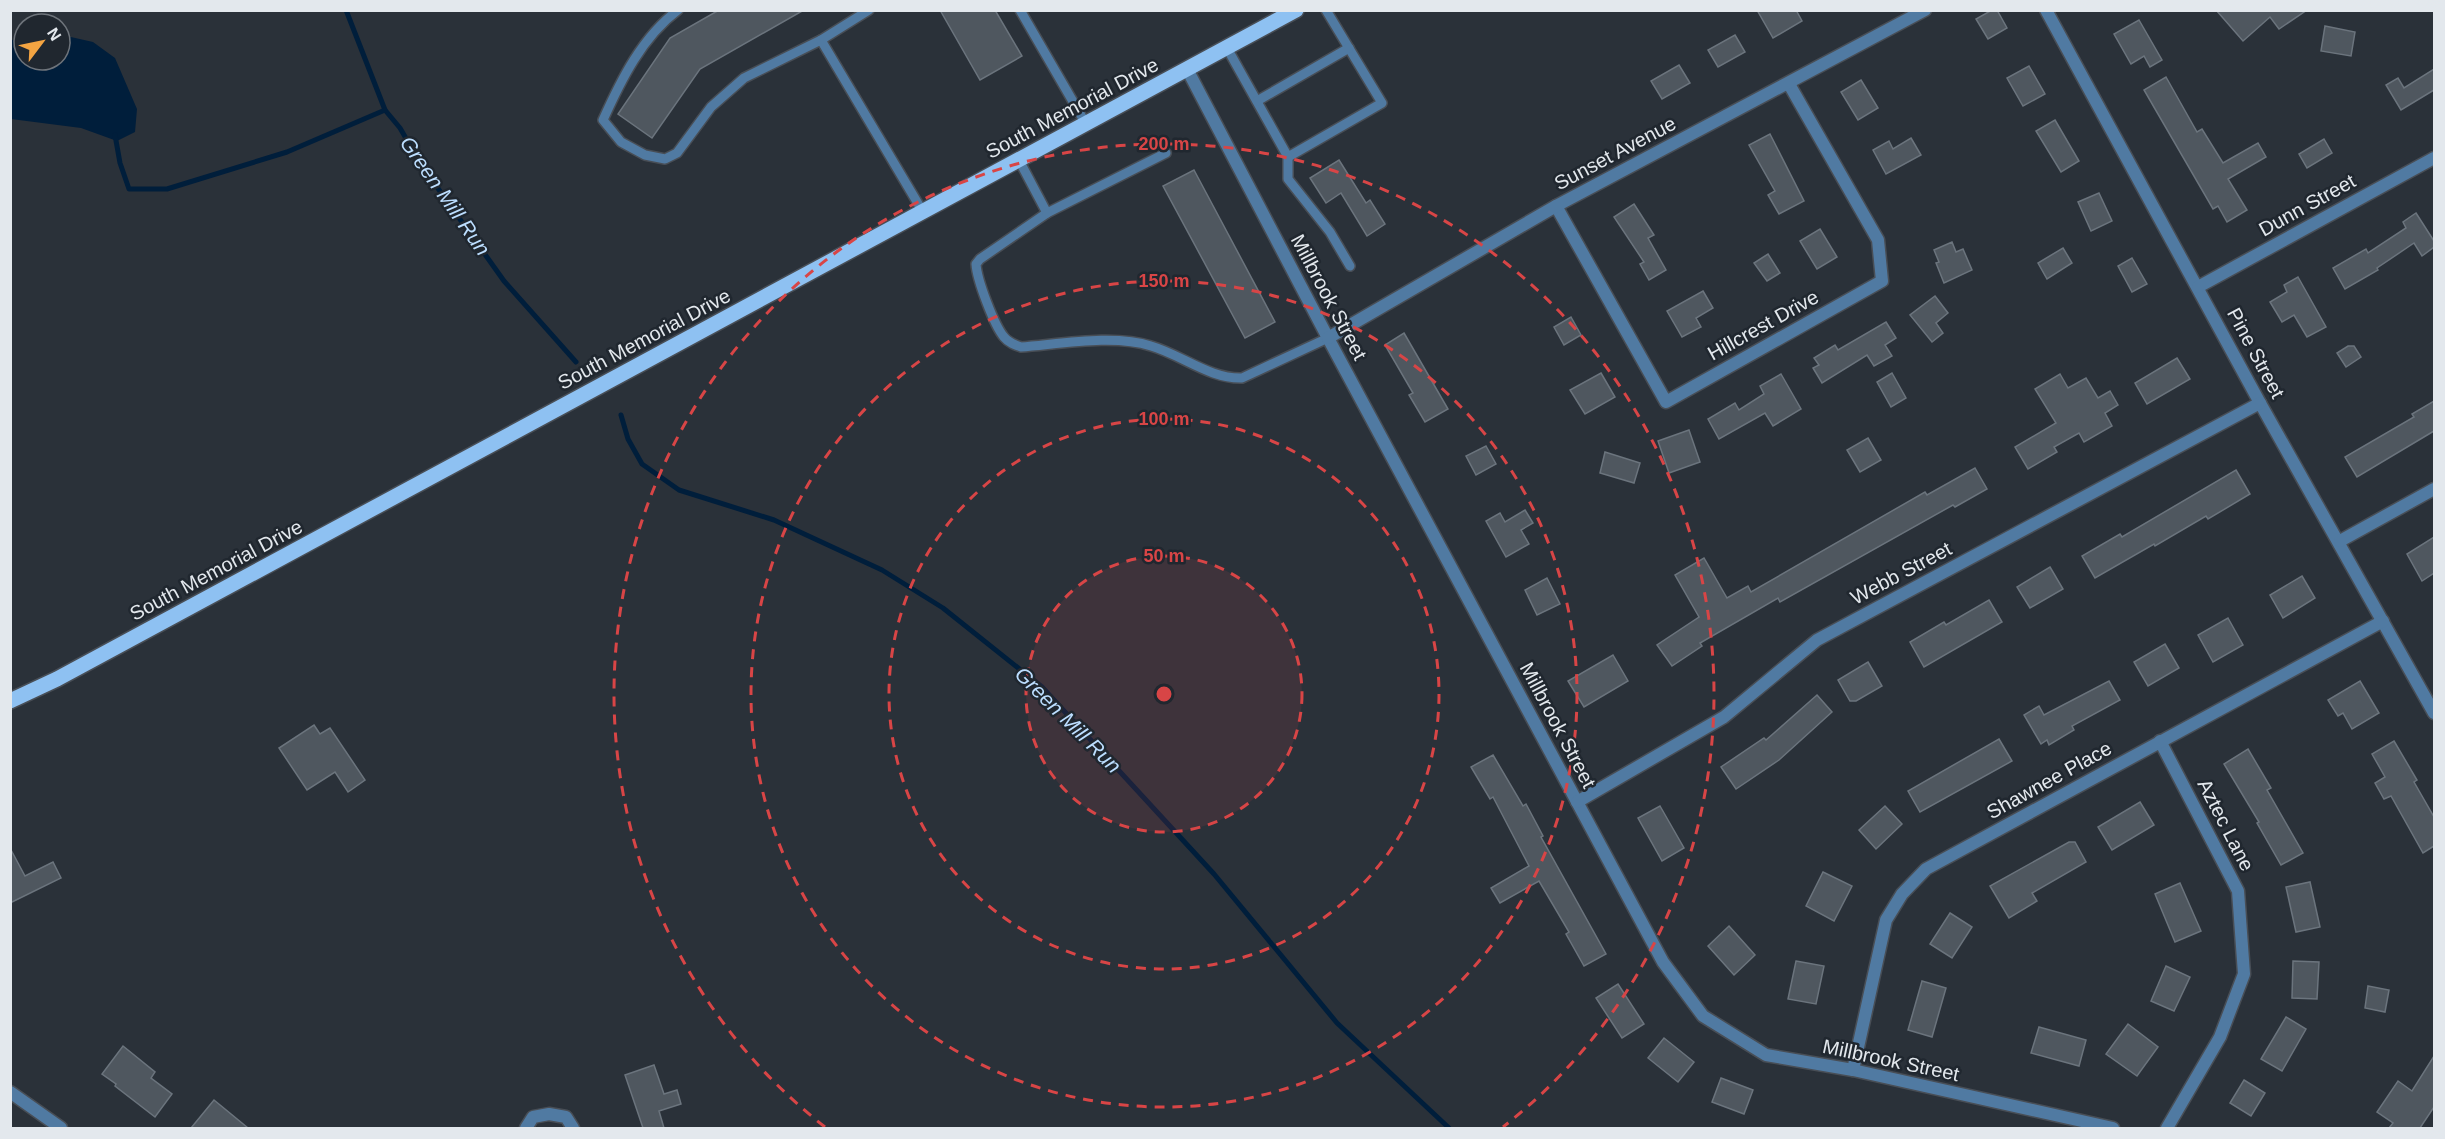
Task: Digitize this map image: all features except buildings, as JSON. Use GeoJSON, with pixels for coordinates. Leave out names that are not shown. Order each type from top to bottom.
{"type":"FeatureCollection","features":[{"type":"Feature","properties":{"kind":"main road","name":"South Memorial Drive"},"geometry":{"type":"LineString","coordinates":[[10,701],[57,679],[1296,10]]}},
{"type":"Feature","properties":{"kind":"street","name":"Sunset Avenue"},"geometry":{"type":"LineString","coordinates":[[1328,338],[1556,206],[1790,84],[1925,10]]}},
{"type":"Feature","properties":{"kind":"street","name":"Pine Street"},"geometry":{"type":"LineString","coordinates":[[2046,10],[2260,403],[2340,541],[2434,713]]}},
{"type":"Feature","properties":{"kind":"street","name":"Millbrook Street"},"geometry":{"type":"LineString","coordinates":[[1187,69],[1328,338],[1664,962],[1703,1016],[1766,1055],[1852,1070],[2113,1128]]}},
{"type":"Feature","properties":{"kind":"street","name":"Hillcrest Drive"},"geometry":{"type":"LineString","coordinates":[[1556,206],[1666,402],[1882,281],[1878,240],[1790,84]]}},
{"type":"Feature","properties":{"kind":"street","name":"Dunn Street"},"geometry":{"type":"LineString","coordinates":[[2198,287],[2434,158]]}},
{"type":"Feature","properties":{"kind":"street","name":"Webb Street"},"geometry":{"type":"LineString","coordinates":[[1577,802],[1725,717],[1817,640],[2260,403]]}},
{"type":"Feature","properties":{"kind":"street"},"geometry":{"type":"LineString","coordinates":[[2340,541],[2434,489]]}},
{"type":"Feature","properties":{"kind":"street","name":"Shawnee Place"},"geometry":{"type":"LineString","coordinates":[[1852,1070],[1886,920],[1902,894],[1926,869],[2383,621]]}},
{"type":"Feature","properties":{"kind":"street","name":"Aztec Lane"},"geometry":{"type":"LineString","coordinates":[[2160,741],[2238,891],[2244,974],[2220,1037],[2167,1128]]}},
{"type":"Feature","properties":{"kind":"street"},"geometry":{"type":"LineString","coordinates":[[10,1092],[60,1128]]}},
{"type":"Feature","properties":{"kind":"street"},"geometry":{"type":"LineString","coordinates":[[525,1128],[533,1117],[549,1114],[566,1117],[573,1128]]}},
{"type":"Feature","properties":{"kind":"lane"},"geometry":{"type":"LineString","coordinates":[[678,10],[656,30],[639,52],[615,93],[603,120],[621,142],[645,155],[665,159],[677,153],[711,107],[744,78],[821,40],[869,10]]}},
{"type":"Feature","properties":{"kind":"lane"},"geometry":{"type":"LineString","coordinates":[[1020,10],[1086,124]]}},
{"type":"Feature","properties":{"kind":"lane"},"geometry":{"type":"LineString","coordinates":[[1288,157],[1382,103],[1326,10]]}},
{"type":"Feature","properties":{"kind":"lane"},"geometry":{"type":"LineString","coordinates":[[821,40],[923,212]]}},
{"type":"Feature","properties":{"kind":"lane"},"geometry":{"type":"LineString","coordinates":[[1227,48],[1288,157],[1288,179],[1330,232],[1350,266]]}},
{"type":"Feature","properties":{"kind":"lane"},"geometry":{"type":"LineString","coordinates":[[1257,101],[1349,48]]}},
{"type":"Feature","properties":{"kind":"lane"},"geometry":{"type":"LineString","coordinates":[[1166,153],[1047,213],[980,259],[976,264],[976,276],[1004,337],[1013,345],[1021,347],[1097,341],[1150,345],[1228,378],[1242,378],[1328,338]]}},
{"type":"Feature","properties":{"kind":"lane"},"geometry":{"type":"LineString","coordinates":[[1019,160],[1047,213]]}},
{"type":"Feature","properties":{"kind":"water"},"geometry":{"type":"Polygon","coordinates":[[[72,37],[93,42],[115,58],[137,109],[135,132],[117,141],[81,128],[11,119],[11,40],[12,72],[72,72],[72,37]]]}},
{"type":"Feature","properties":{"kind":"waterway","name":"Green Mill Run"},"geometry":{"type":"LineString","coordinates":[[346,10],[385,110],[400,128],[422,166],[504,281],[576,362]]}},
{"type":"Feature","properties":{"kind":"waterway"},"geometry":{"type":"LineString","coordinates":[[115,135],[120,163],[129,189],[167,189],[287,152],[385,110]]}},
{"type":"Feature","properties":{"kind":"waterway","name":"Green Mill Run"},"geometry":{"type":"LineString","coordinates":[[621,415],[628,439],[642,464],[679,490],[774,520],[882,570],[943,608],[1042,687],[1214,874],[1337,1023],[1449,1128]]}}]}
